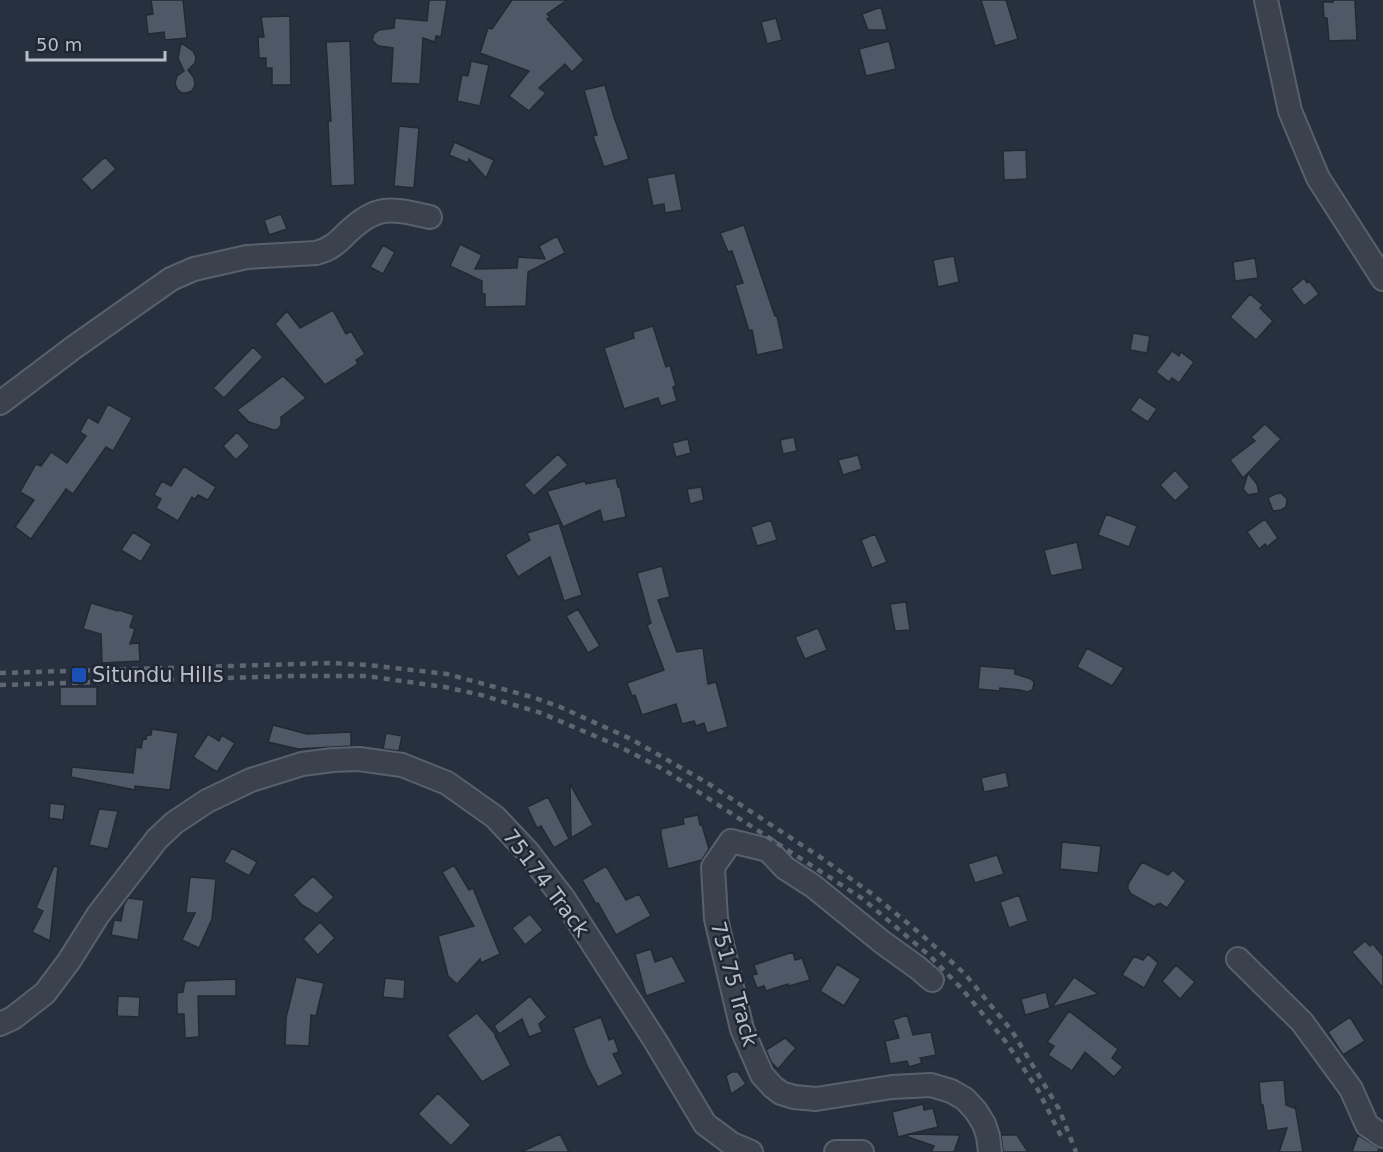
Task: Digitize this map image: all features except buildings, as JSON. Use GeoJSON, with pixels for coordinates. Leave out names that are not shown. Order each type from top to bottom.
{"type":"FeatureCollection","features":[{"type":"Feature","properties":{"kind":"street"},"geometry":{"type":"LineString","coordinates":[[1266,0],[1290,111],[1318,178],[1383,279]]}},
{"type":"Feature","properties":{"kind":"street"},"geometry":{"type":"LineString","coordinates":[[0,403],[171,279],[194,269],[247,257],[324,251],[334,246],[359,222],[381,210],[397,210],[430,217]]}},
{"type":"Feature","properties":{"kind":"street","name":"75174 Track"},"geometry":{"type":"LineString","coordinates":[[0,1024],[14,1018],[45,993],[69,961],[98,915],[157,839],[174,823],[207,801],[251,780],[302,764],[359,759],[402,765],[447,783],[495,817],[527,851],[564,899],[656,1042],[705,1124],[732,1144],[751,1152]]}},
{"type":"Feature","properties":{"kind":"street","name":"75175 Track"},"geometry":{"type":"LineString","coordinates":[[932,980],[813,886],[785,868],[768,850],[731,841],[713,867],[716,919],[742,1029],[762,1075],[773,1087],[781,1093],[794,1097],[816,1099],[892,1087],[931,1085],[951,1091],[964,1099],[976,1111],[984,1124],[990,1152]]}},
{"type":"Feature","properties":{"kind":"street"},"geometry":{"type":"LineString","coordinates":[[1238,959],[1302,1022],[1351,1089],[1367,1125],[1383,1136]]}},
{"type":"Feature","properties":{"kind":"street"},"geometry":{"type":"LineString","coordinates":[[836,1152],[862,1152]]}},
{"type":"Feature","properties":{"kind":"railway"},"geometry":{"type":"LineString","coordinates":[[0,673],[330,663],[368,665],[447,674],[558,706],[631,739],[709,784],[823,859],[872,894],[922,935],[965,974],[1012,1031],[1059,1109],[1076,1152]]}},
{"type":"Feature","properties":{"kind":"railway"},"geometry":{"type":"LineString","coordinates":[[0,685],[291,676],[366,676],[445,687],[541,713],[616,745],[663,769],[863,899],[930,956],[962,989],[1006,1042],[1038,1090],[1062,1138]]}},
{"type":"Feature","properties":{"kind":"place","name":"Situndu Hills"},"geometry":{"type":"Point","coordinates":[79,675]}}]}
